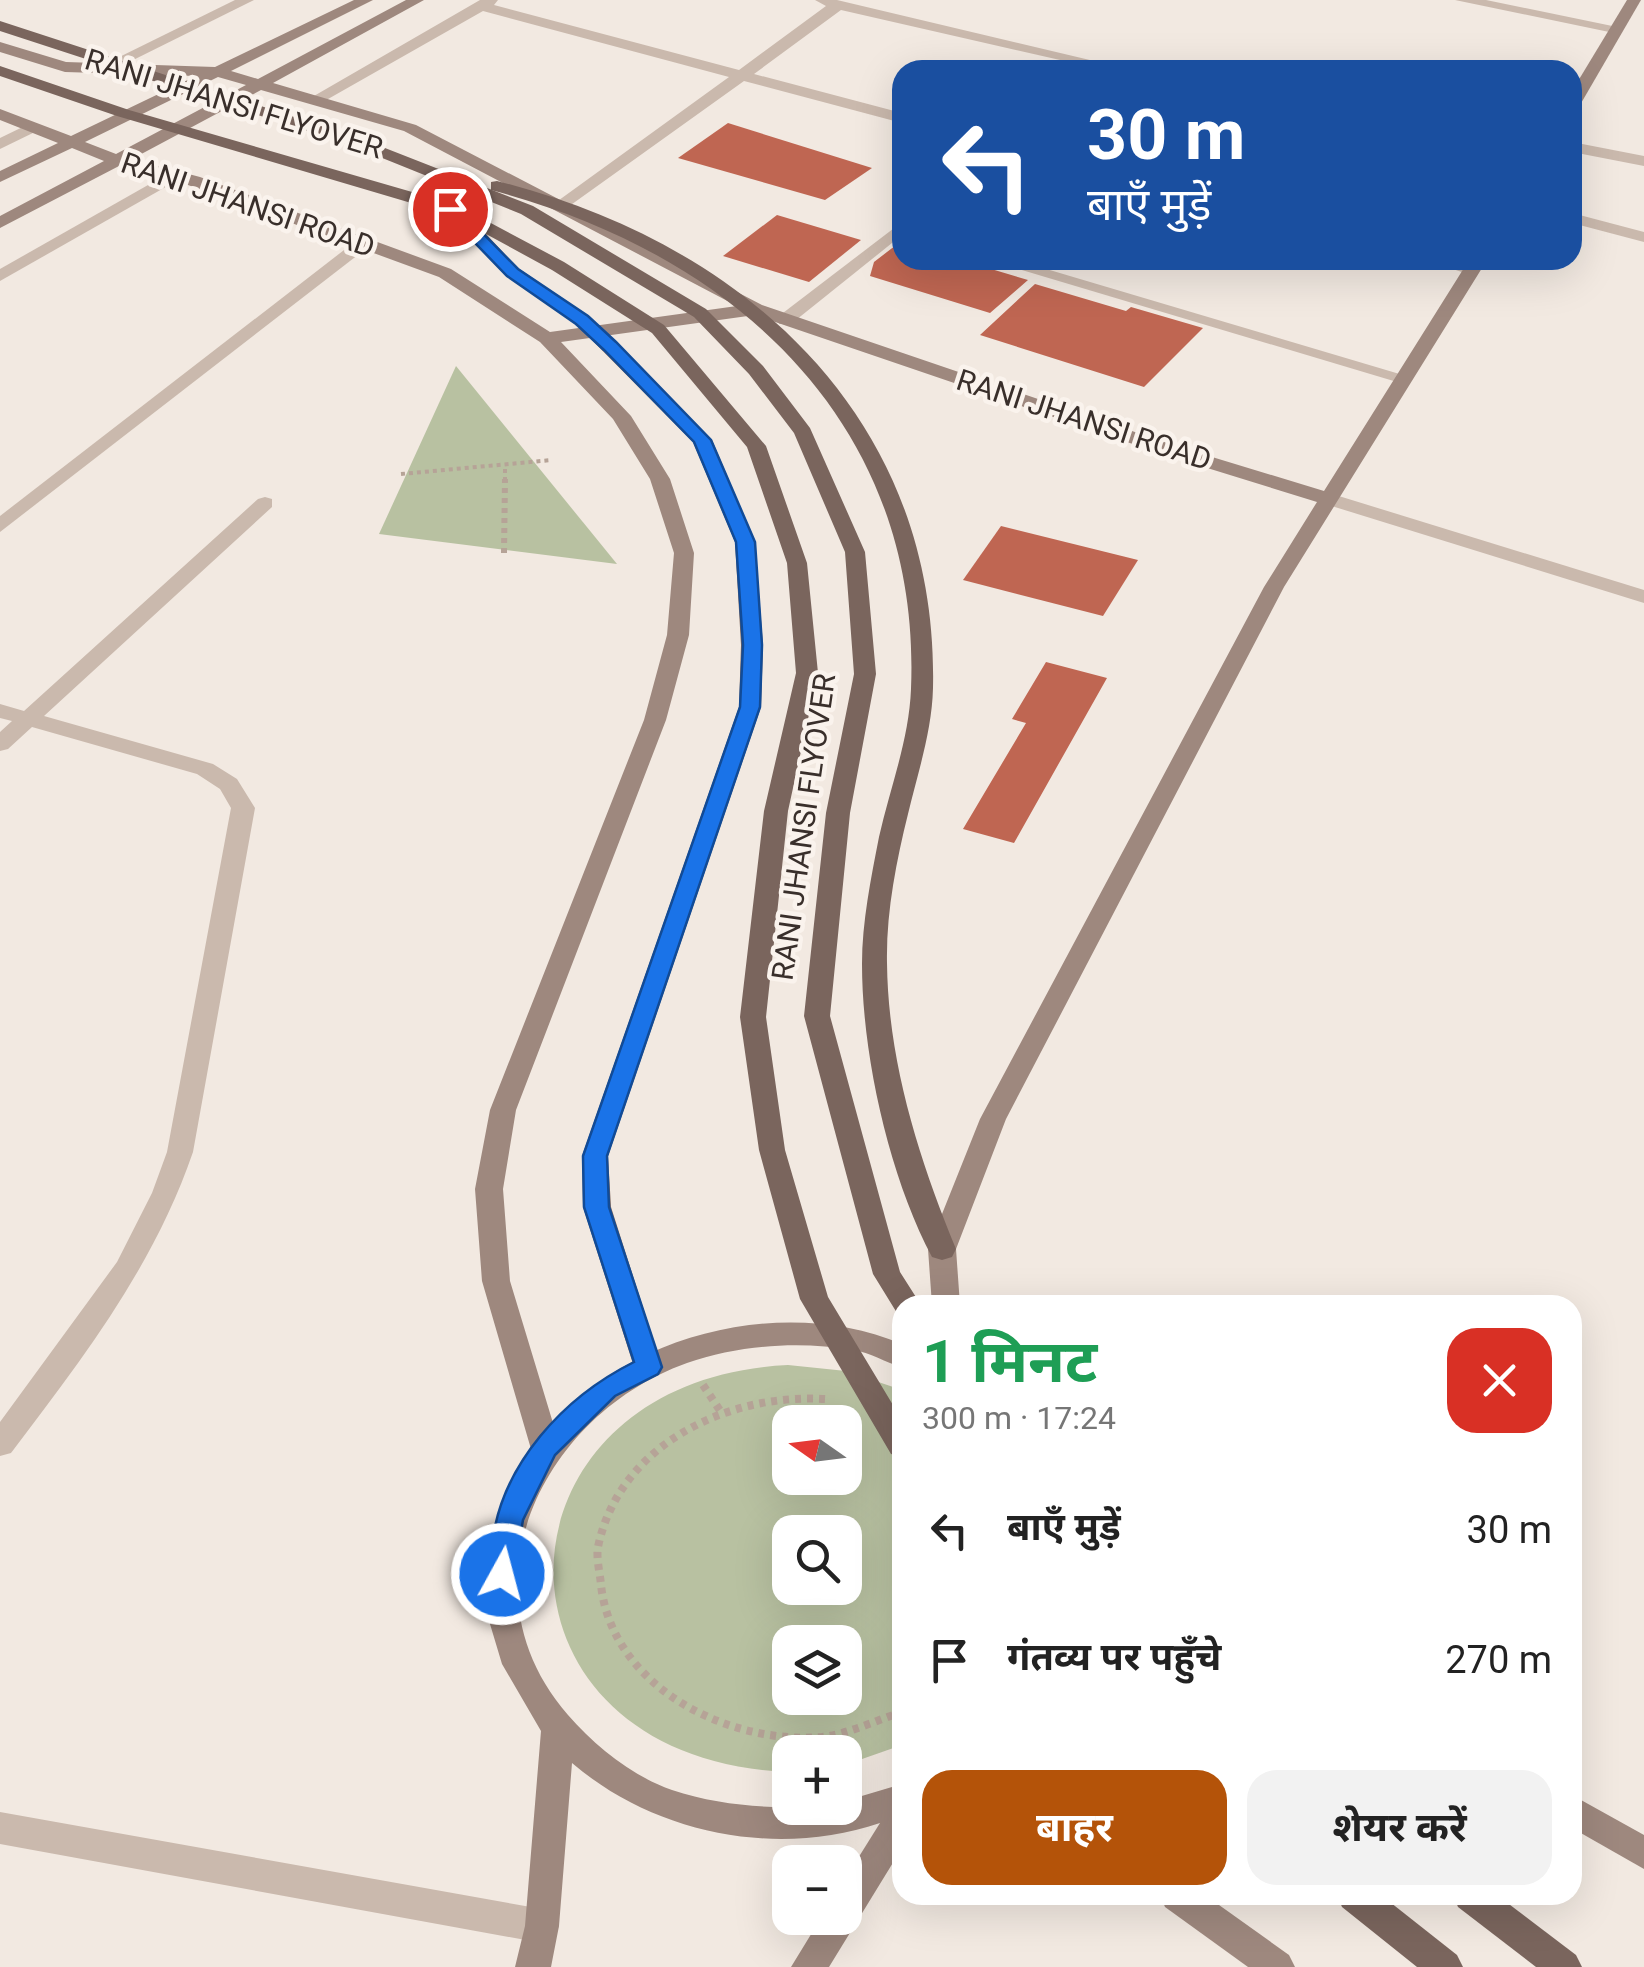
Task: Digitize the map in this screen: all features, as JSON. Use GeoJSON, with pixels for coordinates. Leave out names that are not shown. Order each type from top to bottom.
{"type":"FeatureCollection","features":[{"type":"Feature","properties":{"kind":"main road"},"geometry":{"type":"LineString","coordinates":[[0,177],[366,0]]}},
{"type":"Feature","properties":{"kind":"main road"},"geometry":{"type":"LineString","coordinates":[[0,223],[418,0]]}},
{"type":"Feature","properties":{"kind":"main road"},"geometry":{"type":"LineString","coordinates":[[1582,87],[1634,0]]}},
{"type":"Feature","properties":{"kind":"main road","name":"RANI JHANSI FLYOVER"},"geometry":{"type":"LineString","coordinates":[[0,26],[356,142],[527,210],[700,314],[756,370],[802,432],[855,552],[865,674],[838,813],[817,1016],[887,1274],[901,1295]]}},
{"type":"Feature","properties":{"kind":"main road","name":"RANI JHANSI ROAD"},"geometry":{"type":"LineString","coordinates":[[0,47],[64,67],[217,72],[410,128],[756,309],[1329,500]]}},
{"type":"Feature","properties":{"kind":"main road","name":"RANI JHANSI FLYOVER"},"geometry":{"type":"LineString","coordinates":[[0,71],[123,113],[450,209],[558,266],[658,329],[756,446],[797,563],[807,673],[776,811],[753,1017],[772,1150],[814,1299],[892,1428]]}},
{"type":"Feature","properties":{"kind":"main road","name":"RANI JHANSI ROAD"},"geometry":{"type":"LineString","coordinates":[[0,114],[116,160],[177,176],[445,274],[547,338],[620,416],[660,480],[684,553],[678,636],[655,720],[564,962],[502,1110],[489,1189],[496,1281],[545,1447]]}},
{"type":"Feature","properties":{"kind":"main road"},"geometry":{"type":"LineString","coordinates":[[448,177],[532,192],[602,220],[667,254],[737,299],[783,339],[842,408],[896,508],[914,598],[922,689],[906,782],[892,834],[878,923],[874,980],[900,1131],[942,1249],[945,1295]]}},
{"type":"Feature","properties":{"kind":"main road"},"geometry":{"type":"LineString","coordinates":[[450,209],[512,272],[582,320],[702,440],[745,542],[752,645],[750,707],[595,1156],[597,1207],[648,1367]]}},
{"type":"Feature","properties":{"kind":"main road"},"geometry":{"type":"LineString","coordinates":[[942,1249],[993,1119],[1274,587],[1472,270]]}},
{"type":"Feature","properties":{"kind":"main road"},"geometry":{"type":"LineString","coordinates":[[547,338],[756,309]]}},
{"type":"Feature","properties":{"kind":"main road"},"geometry":{"type":"LineString","coordinates":[[892,1352],[854,1338],[768,1333],[682,1350],[605,1389],[545,1447],[509,1520],[499,1601],[524,1683],[579,1753],[661,1804],[759,1826],[860,1817],[892,1803]]}},
{"type":"Feature","properties":{"kind":"main road"},"geometry":{"type":"LineString","coordinates":[[533,1967],[542,1926],[558,1726]]}},
{"type":"Feature","properties":{"kind":"main road"},"geometry":{"type":"LineString","coordinates":[[1582,1816],[1644,1854]]}},
{"type":"Feature","properties":{"kind":"main road"},"geometry":{"type":"LineString","coordinates":[[862,1883],[892,1834]]}},
{"type":"Feature","properties":{"kind":"main road"},"geometry":{"type":"LineString","coordinates":[[1192,1905],[1277,1967]]}},
{"type":"Feature","properties":{"kind":"main road"},"geometry":{"type":"LineString","coordinates":[[1367,1905],[1445,1967]]}},
{"type":"Feature","properties":{"kind":"main road"},"geometry":{"type":"LineString","coordinates":[[1483,1905],[1564,1967]]}},
{"type":"Feature","properties":{"kind":"main road"},"geometry":{"type":"LineString","coordinates":[[809,1967],[829,1935]]}},
{"type":"Feature","properties":{"kind":"street"},"geometry":{"type":"LineString","coordinates":[[103,69],[247,0]]}},
{"type":"Feature","properties":{"kind":"street"},"geometry":{"type":"LineString","coordinates":[[817,0],[1063,60]]}},
{"type":"Feature","properties":{"kind":"street"},"geometry":{"type":"LineString","coordinates":[[1462,0],[1614,28]]}},
{"type":"Feature","properties":{"kind":"street"},"geometry":{"type":"LineString","coordinates":[[315,100],[486,3],[892,115]]}},
{"type":"Feature","properties":{"kind":"street"},"geometry":{"type":"LineString","coordinates":[[561,207],[838,5]]}},
{"type":"Feature","properties":{"kind":"street"},"geometry":{"type":"LineString","coordinates":[[0,144],[33,127]]}},
{"type":"Feature","properties":{"kind":"street"},"geometry":{"type":"LineString","coordinates":[[1582,149],[1644,160]]}},
{"type":"Feature","properties":{"kind":"street"},"geometry":{"type":"LineString","coordinates":[[0,276],[177,176]]}},
{"type":"Feature","properties":{"kind":"street"},"geometry":{"type":"LineString","coordinates":[[1582,221],[1644,238]]}},
{"type":"Feature","properties":{"kind":"street"},"geometry":{"type":"LineString","coordinates":[[785,320],[892,237]]}},
{"type":"Feature","properties":{"kind":"street"},"geometry":{"type":"LineString","coordinates":[[0,526],[363,244]]}},
{"type":"Feature","properties":{"kind":"street"},"geometry":{"type":"LineString","coordinates":[[1031,270],[1404,378]]}},
{"type":"Feature","properties":{"kind":"street"},"geometry":{"type":"LineString","coordinates":[[1329,500],[1644,597]]}},
{"type":"Feature","properties":{"kind":"street"},"geometry":{"type":"LineString","coordinates":[[0,744],[265,503]]}},
{"type":"Feature","properties":{"kind":"street"},"geometry":{"type":"LineString","coordinates":[[0,710],[204,769],[224,778],[237,792],[243,808],[180,1152],[166,1201],[105,1306],[0,1444]]}},
{"type":"Feature","properties":{"kind":"street"},"geometry":{"type":"LineString","coordinates":[[0,1828],[542,1926]]}},
{"type":"Feature","properties":{"kind":"path"},"geometry":{"type":"LineString","coordinates":[[401,474],[552,460]]}},
{"type":"Feature","properties":{"kind":"path"},"geometry":{"type":"LineString","coordinates":[[504,552],[505,464]]}},
{"type":"Feature","properties":{"kind":"path"},"geometry":{"type":"LineString","coordinates":[[840,1402],[791,1398],[742,1404],[688,1426],[656,1448],[620,1492],[605,1525],[599,1561],[602,1597],[612,1633],[633,1666],[660,1694],[716,1725],[758,1736],[803,1740],[846,1733],[892,1716]]}},
{"type":"Feature","properties":{"kind":"green space"},"geometry":{"type":"Polygon","coordinates":[[[456,366],[617,564],[379,534],[456,366]]]}},
{"type":"Feature","properties":{"kind":"green space"},"geometry":{"type":"Polygon","coordinates":[[[788,1365],[846,1371],[892,1387],[892,1749],[862,1759],[862,1735],[772,1735],[772,1769],[686,1752],[612,1705],[568,1642],[554,1570],[569,1497],[613,1433],[686,1386],[788,1365]]]}},
{"type":"Feature","properties":{"kind":"building"},"geometry":{"type":"Polygon","coordinates":[[[728,123],[872,168],[825,200],[678,158],[728,123]]]}},
{"type":"Feature","properties":{"kind":"building"},"geometry":{"type":"Polygon","coordinates":[[[777,215],[861,240],[809,282],[723,256],[777,215]]]}},
{"type":"Feature","properties":{"kind":"building"},"geometry":{"type":"Polygon","coordinates":[[[892,248],[892,270],[994,270],[1028,280],[990,313],[870,276],[874,262],[892,248]]]}},
{"type":"Feature","properties":{"kind":"building"},"geometry":{"type":"Polygon","coordinates":[[[1035,284],[1126,311],[1131,307],[1203,328],[1144,387],[980,335],[1035,284]]]}},
{"type":"Feature","properties":{"kind":"building"},"geometry":{"type":"Polygon","coordinates":[[[1001,526],[1138,560],[1103,616],[963,580],[1001,526]]]}},
{"type":"Feature","properties":{"kind":"building"},"geometry":{"type":"Polygon","coordinates":[[[1046,662],[1107,678],[1014,843],[963,829],[1026,723],[1012,719],[1046,662]]]}},
{"type":"Feature","properties":{"kind":"route"},"geometry":{"type":"LineString","coordinates":[[450,209],[512,272],[582,320],[702,440],[745,542],[752,645],[750,707],[595,1156],[597,1207],[648,1367],[605,1389],[545,1447],[509,1520],[502,1574]]}}]}
